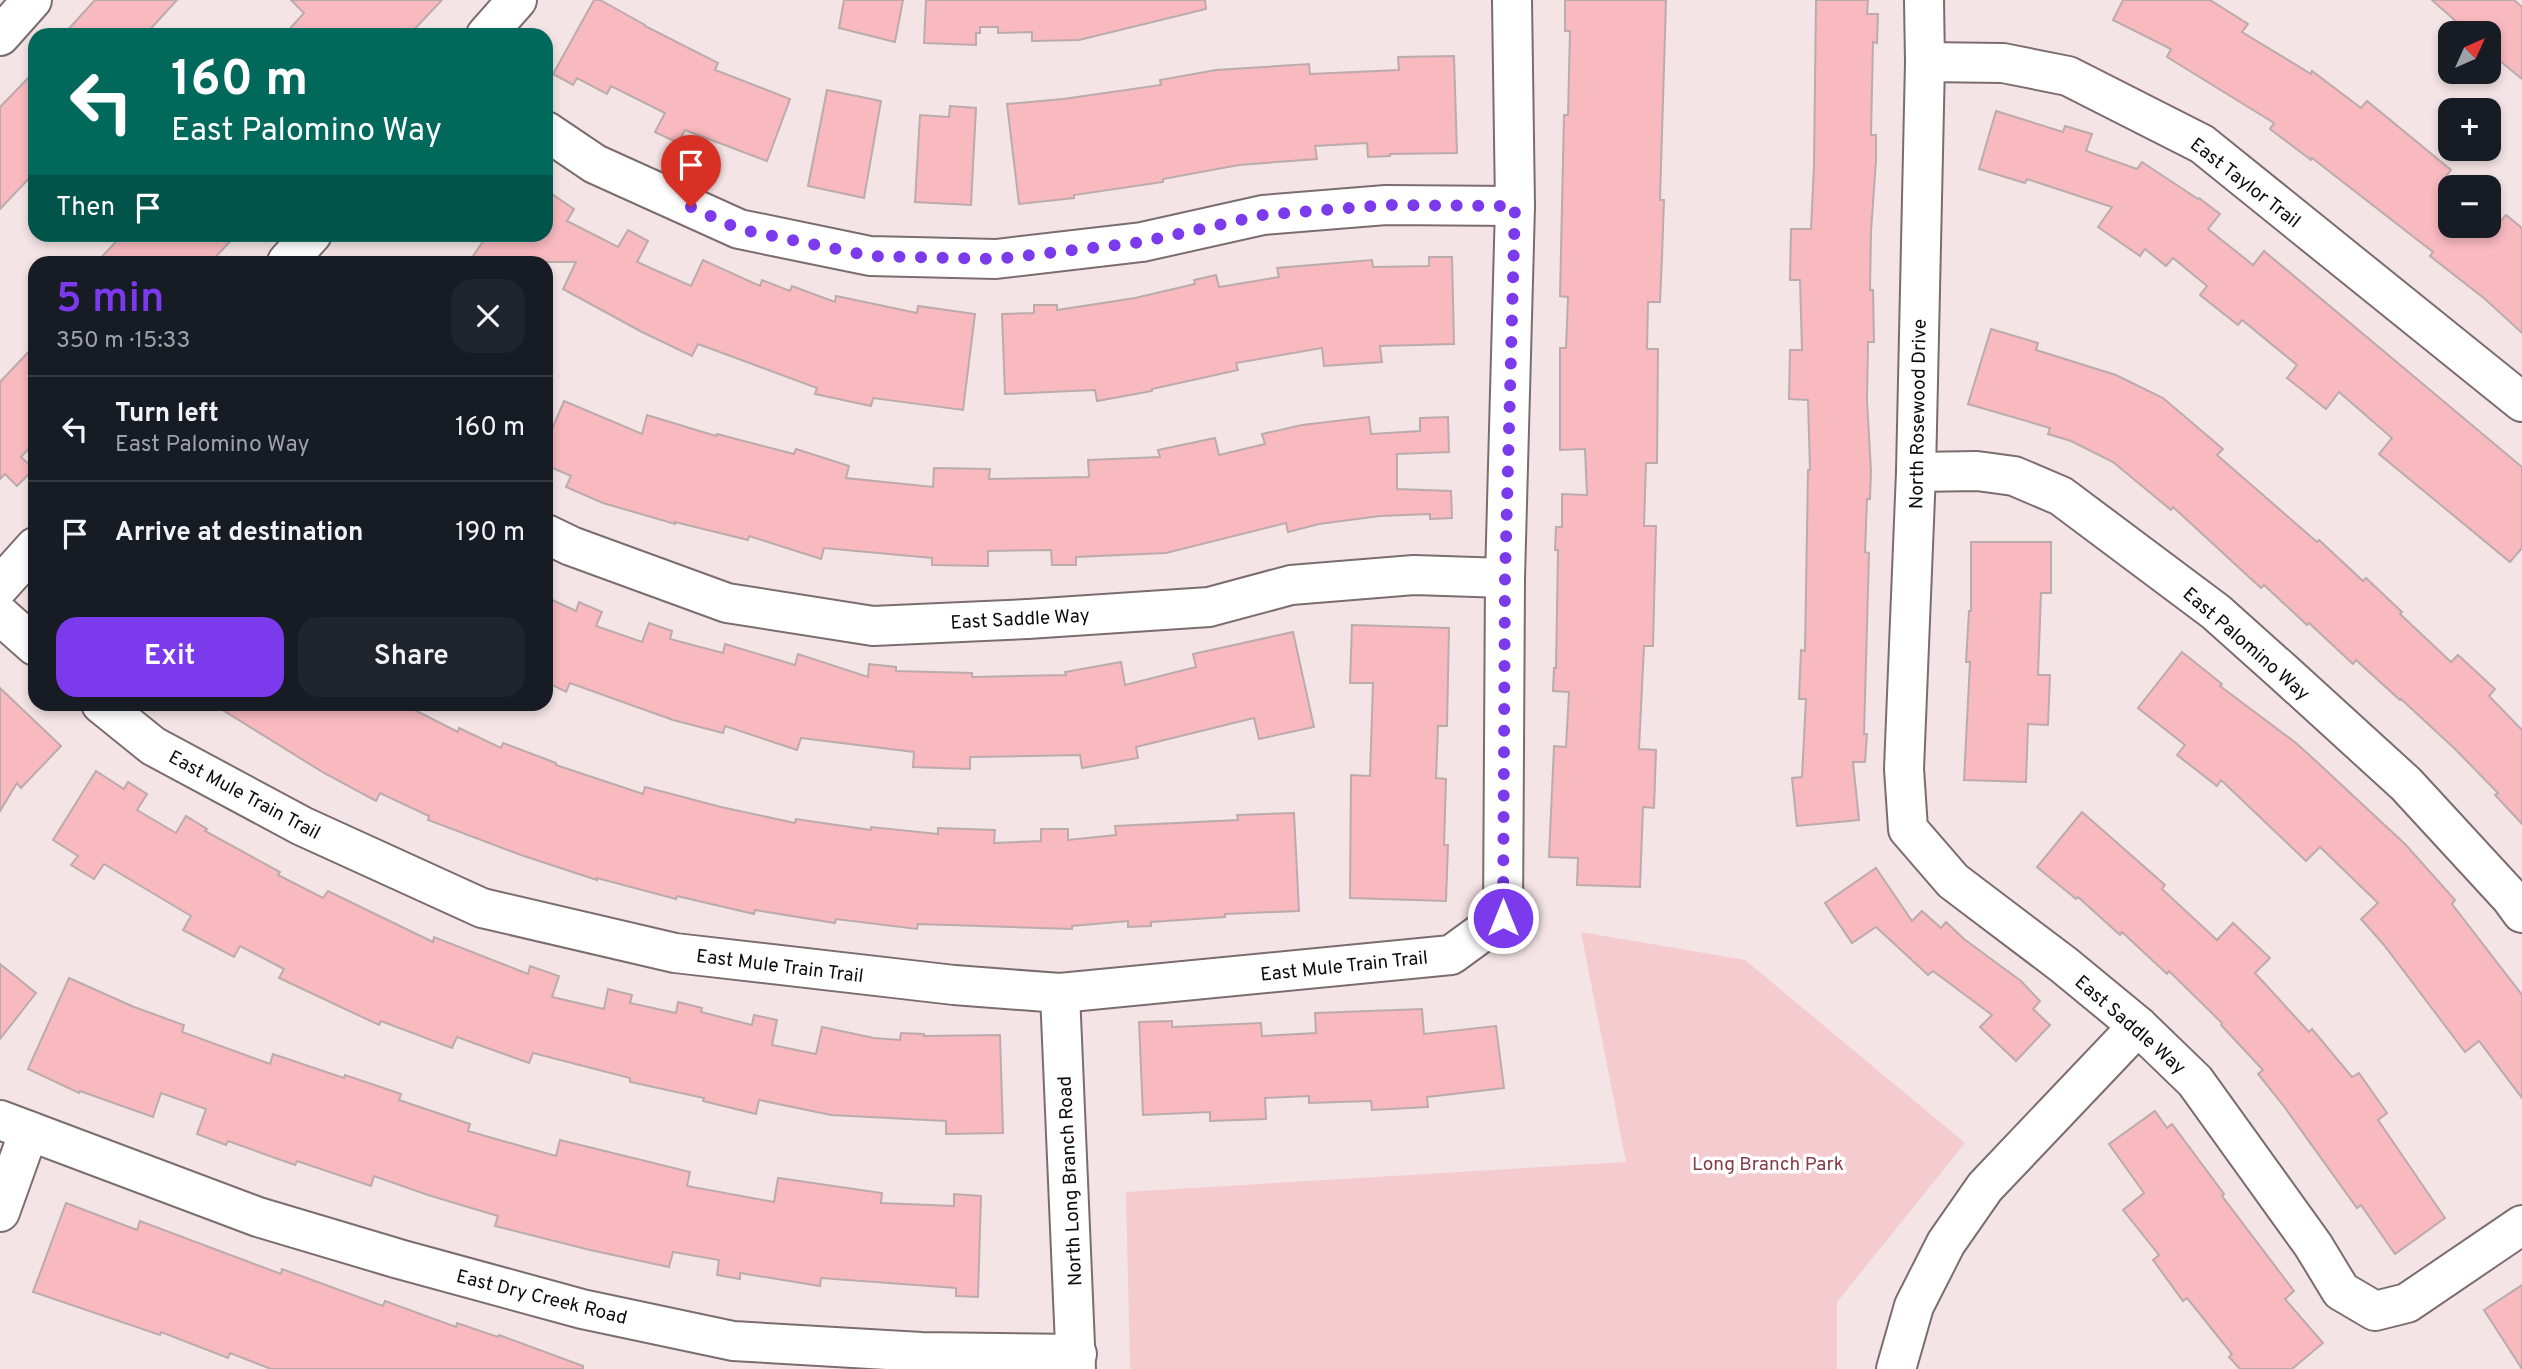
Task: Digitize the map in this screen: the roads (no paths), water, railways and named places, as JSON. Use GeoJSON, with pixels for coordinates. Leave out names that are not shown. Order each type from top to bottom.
{"type":"FeatureCollection","features":[{"type":"Feature","properties":{"kind":"street"},"geometry":{"type":"LineString","coordinates":[[0,36],[32,0]]}},
{"type":"Feature","properties":{"kind":"street"},"geometry":{"type":"LineString","coordinates":[[492,28],[517,0]]}},
{"type":"Feature","properties":{"kind":"street"},"geometry":{"type":"LineString","coordinates":[[1505,578],[1515,206],[1512,0]]}},
{"type":"Feature","properties":{"kind":"street","name":"North Rosewood Drive"},"geometry":{"type":"LineString","coordinates":[[1908,829],[1904,769],[1916,472],[1924,0]]}},
{"type":"Feature","properties":{"kind":"street","name":"East Taylor Trail"},"geometry":{"type":"LineString","coordinates":[[1925,62],[2003,63],[2068,76],[2202,144],[2522,402]]}},
{"type":"Feature","properties":{"kind":"street"},"geometry":{"type":"LineString","coordinates":[[553,136],[595,164],[739,229],[870,256],[996,259],[1142,242],[1263,215],[1386,205],[1515,206]]}},
{"type":"Feature","properties":{"kind":"street"},"geometry":{"type":"LineString","coordinates":[[292,256],[305,242]]}},
{"type":"Feature","properties":{"kind":"street","name":"East Palomino Way"},"geometry":{"type":"LineString","coordinates":[[1916,472],[1977,471],[2014,476],[2072,504],[2216,612],[2406,784],[2511,898],[2522,914]]}},
{"type":"Feature","properties":{"kind":"street","name":"East Saddle Way"},"geometry":{"type":"LineString","coordinates":[[553,537],[727,603],[873,626],[1209,607],[1291,585],[1414,575],[1505,578]]}},
{"type":"Feature","properties":{"kind":"street"},"geometry":{"type":"LineString","coordinates":[[0,586],[28,555]]}},
{"type":"Feature","properties":{"kind":"street","name":"East Mule Train Trail"},"geometry":{"type":"LineString","coordinates":[[110,711],[153,746],[302,826],[482,908],[675,953],[954,985],[1060,993],[1451,955],[1503,918],[1505,578]]}},
{"type":"Feature","properties":{"kind":"street"},"geometry":{"type":"LineString","coordinates":[[0,615],[28,640]]}},
{"type":"Feature","properties":{"kind":"street","name":"East Saddle Way"},"geometry":{"type":"LineString","coordinates":[[1908,829],[1953,881],[2064,965],[2138,1026],[2195,1081],[2314,1245],[2341,1291],[2375,1311],[2407,1303],[2522,1225]]}},
{"type":"Feature","properties":{"kind":"street","name":"North Long Branch Road"},"geometry":{"type":"LineString","coordinates":[[1060,993],[1076,1362]]}},
{"type":"Feature","properties":{"kind":"street"},"geometry":{"type":"LineString","coordinates":[[1896,1369],[1913,1307],[1946,1243],[1985,1187],[2138,1026]]}},
{"type":"Feature","properties":{"kind":"street"},"geometry":{"type":"LineString","coordinates":[[0,1212],[14,1126]]}},
{"type":"Feature","properties":{"kind":"street","name":"East Dry Creek Road"},"geometry":{"type":"LineString","coordinates":[[14,1126],[258,1217],[582,1309],[733,1341],[1076,1362]]}},
{"type":"Feature","properties":{"kind":"park label","name":"Long Branch Park"},"geometry":{"type":"Point","coordinates":[1768,1163]}}]}
